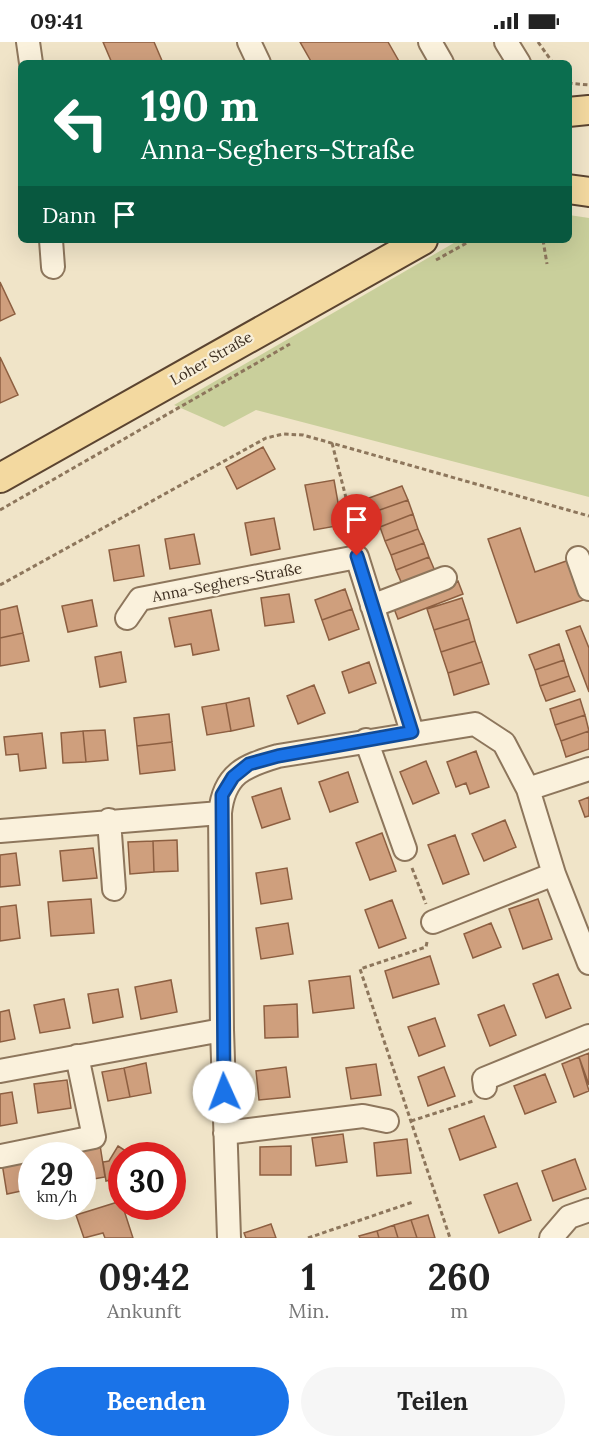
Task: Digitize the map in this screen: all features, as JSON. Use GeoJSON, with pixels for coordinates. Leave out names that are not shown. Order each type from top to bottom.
{"type":"FeatureCollection","features":[{"type":"Feature","properties":{"kind":"main road"},"geometry":{"type":"LineString","coordinates":[[572,112],[589,111]]}},
{"type":"Feature","properties":{"kind":"main road"},"geometry":{"type":"LineString","coordinates":[[572,190],[589,192]]}},
{"type":"Feature","properties":{"kind":"main road","name":"Loher Straße"},"geometry":{"type":"LineString","coordinates":[[0,478],[428,251]]}},
{"type":"Feature","properties":{"kind":"street"},"geometry":{"type":"LineString","coordinates":[[28,42],[31,60]]}},
{"type":"Feature","properties":{"kind":"street"},"geometry":{"type":"LineString","coordinates":[[249,42],[258,60]]}},
{"type":"Feature","properties":{"kind":"street"},"geometry":{"type":"LineString","coordinates":[[430,42],[440,60]]}},
{"type":"Feature","properties":{"kind":"street"},"geometry":{"type":"LineString","coordinates":[[506,42],[517,60]]}},
{"type":"Feature","properties":{"kind":"street"},"geometry":{"type":"LineString","coordinates":[[51,243],[53,267]]}},
{"type":"Feature","properties":{"kind":"street"},"geometry":{"type":"LineString","coordinates":[[357,556],[412,732]]}},
{"type":"Feature","properties":{"kind":"street","name":"Anna-Seghers-Straße"},"geometry":{"type":"LineString","coordinates":[[127,618],[140,599],[357,556]]}},
{"type":"Feature","properties":{"kind":"street"},"geometry":{"type":"LineString","coordinates":[[578,558],[589,589]]}},
{"type":"Feature","properties":{"kind":"street"},"geometry":{"type":"LineString","coordinates":[[372,606],[445,578]]}},
{"type":"Feature","properties":{"kind":"street"},"geometry":{"type":"LineString","coordinates":[[229,1238],[222,1030],[220,813],[222,795],[233,777],[249,764],[278,756],[366,740],[475,724],[504,743],[528,789],[554,874],[582,926],[589,963]]}},
{"type":"Feature","properties":{"kind":"street"},"geometry":{"type":"LineString","coordinates":[[366,740],[405,849]]}},
{"type":"Feature","properties":{"kind":"street"},"geometry":{"type":"LineString","coordinates":[[528,789],[589,769]]}},
{"type":"Feature","properties":{"kind":"street"},"geometry":{"type":"LineString","coordinates":[[0,831],[109,820],[220,813]]}},
{"type":"Feature","properties":{"kind":"street"},"geometry":{"type":"LineString","coordinates":[[109,820],[114,889]]}},
{"type":"Feature","properties":{"kind":"street"},"geometry":{"type":"LineString","coordinates":[[433,922],[554,874]]}},
{"type":"Feature","properties":{"kind":"street"},"geometry":{"type":"LineString","coordinates":[[0,1071],[222,1030]]}},
{"type":"Feature","properties":{"kind":"street"},"geometry":{"type":"LineString","coordinates":[[485,1087],[484,1079],[589,1036]]}},
{"type":"Feature","properties":{"kind":"street"},"geometry":{"type":"LineString","coordinates":[[1,1156],[94,1137],[77,1056]]}},
{"type":"Feature","properties":{"kind":"street"},"geometry":{"type":"LineString","coordinates":[[225,1133],[363,1116],[387,1121]]}},
{"type":"Feature","properties":{"kind":"street"},"geometry":{"type":"LineString","coordinates":[[551,1238],[570,1217],[589,1210]]}},
{"type":"Feature","properties":{"kind":"path"},"geometry":{"type":"LineString","coordinates":[[538,42],[551,60]]}},
{"type":"Feature","properties":{"kind":"path"},"geometry":{"type":"LineString","coordinates":[[572,83],[589,85]]}},
{"type":"Feature","properties":{"kind":"path"},"geometry":{"type":"LineString","coordinates":[[428,251],[460,243]]}},
{"type":"Feature","properties":{"kind":"path"},"geometry":{"type":"LineString","coordinates":[[544,243],[547,264]]}},
{"type":"Feature","properties":{"kind":"path"},"geometry":{"type":"LineString","coordinates":[[0,510],[291,343]]}},
{"type":"Feature","properties":{"kind":"path"},"geometry":{"type":"LineString","coordinates":[[0,585],[266,438],[283,434],[303,435],[589,516]]}},
{"type":"Feature","properties":{"kind":"path"},"geometry":{"type":"LineString","coordinates":[[332,443],[358,543],[357,556]]}},
{"type":"Feature","properties":{"kind":"path"},"geometry":{"type":"LineString","coordinates":[[405,849],[433,922],[426,947],[360,969],[450,1238]]}},
{"type":"Feature","properties":{"kind":"path"},"geometry":{"type":"LineString","coordinates":[[387,1121],[412,1121],[479,1099],[485,1087]]}},
{"type":"Feature","properties":{"kind":"path"},"geometry":{"type":"LineString","coordinates":[[308,1238],[413,1202]]}},
{"type":"Feature","properties":{"kind":"green space"},"geometry":{"type":"Polygon","coordinates":[[[572,215],[589,218],[589,497],[256,410],[224,427],[174,405],[454,243],[572,243],[572,215]]]}},
{"type":"Feature","properties":{"kind":"building"},"geometry":{"type":"Polygon","coordinates":[[[103,42],[154,42],[162,60],[111,60],[103,42]]]}},
{"type":"Feature","properties":{"kind":"building"},"geometry":{"type":"Polygon","coordinates":[[[300,42],[388,42],[398,60],[310,60],[300,42]]]}},
{"type":"Feature","properties":{"kind":"building"},"geometry":{"type":"Polygon","coordinates":[[[0,282],[15,314],[0,321],[0,282]]]}},
{"type":"Feature","properties":{"kind":"building"},"geometry":{"type":"Polygon","coordinates":[[[0,357],[18,395],[0,403],[0,357]]]}},
{"type":"Feature","properties":{"kind":"building"},"geometry":{"type":"Polygon","coordinates":[[[263,447],[275,469],[237,489],[226,467],[263,447]]]}},
{"type":"Feature","properties":{"kind":"building"},"geometry":{"type":"Polygon","coordinates":[[[334,480],[342,525],[314,530],[305,485],[334,480]]]}},
{"type":"Feature","properties":{"kind":"building"},"geometry":{"type":"Polygon","coordinates":[[[402,486],[408,500],[374,512],[369,498],[402,486]]]}},
{"type":"Feature","properties":{"kind":"building"},"geometry":{"type":"Polygon","coordinates":[[[408,500],[413,514],[380,527],[374,512],[408,500]]]}},
{"type":"Feature","properties":{"kind":"building"},"geometry":{"type":"Polygon","coordinates":[[[413,514],[418,529],[385,541],[380,527],[413,514]]]}},
{"type":"Feature","properties":{"kind":"building"},"geometry":{"type":"Polygon","coordinates":[[[274,518],[280,549],[251,555],[245,523],[274,518]]]}},
{"type":"Feature","properties":{"kind":"building"},"geometry":{"type":"Polygon","coordinates":[[[520,528],[535,572],[572,559],[586,599],[517,623],[488,539],[520,528]]]}},
{"type":"Feature","properties":{"kind":"building"},"geometry":{"type":"Polygon","coordinates":[[[418,529],[424,543],[391,555],[385,541],[418,529]]]}},
{"type":"Feature","properties":{"kind":"building"},"geometry":{"type":"Polygon","coordinates":[[[194,534],[200,564],[170,569],[165,539],[194,534]]]}},
{"type":"Feature","properties":{"kind":"building"},"geometry":{"type":"Polygon","coordinates":[[[424,543],[429,557],[396,570],[391,555],[424,543]]]}},
{"type":"Feature","properties":{"kind":"building"},"geometry":{"type":"Polygon","coordinates":[[[139,545],[144,576],[114,581],[109,550],[139,545]]]}},
{"type":"Feature","properties":{"kind":"building"},"geometry":{"type":"Polygon","coordinates":[[[429,557],[435,571],[402,584],[396,570],[429,557]]]}},
{"type":"Feature","properties":{"kind":"building"},"geometry":{"type":"Polygon","coordinates":[[[458,581],[463,594],[398,619],[393,606],[458,581]]]}},
{"type":"Feature","properties":{"kind":"building"},"geometry":{"type":"Polygon","coordinates":[[[345,589],[352,609],[322,620],[315,600],[345,589]]]}},
{"type":"Feature","properties":{"kind":"building"},"geometry":{"type":"Polygon","coordinates":[[[289,594],[294,622],[265,626],[261,598],[289,594]]]}},
{"type":"Feature","properties":{"kind":"building"},"geometry":{"type":"Polygon","coordinates":[[[462,598],[469,619],[434,630],[427,609],[462,598]]]}},
{"type":"Feature","properties":{"kind":"building"},"geometry":{"type":"Polygon","coordinates":[[[92,600],[97,626],[68,632],[62,606],[92,600]]]}},
{"type":"Feature","properties":{"kind":"building"},"geometry":{"type":"Polygon","coordinates":[[[17,606],[23,633],[0,638],[0,610],[17,606]]]}},
{"type":"Feature","properties":{"kind":"building"},"geometry":{"type":"Polygon","coordinates":[[[352,609],[359,629],[329,640],[322,620],[352,609]]]}},
{"type":"Feature","properties":{"kind":"building"},"geometry":{"type":"Polygon","coordinates":[[[211,610],[219,650],[193,655],[191,644],[175,647],[169,618],[211,610]]]}},
{"type":"Feature","properties":{"kind":"building"},"geometry":{"type":"Polygon","coordinates":[[[469,619],[475,641],[441,652],[434,630],[469,619]]]}},
{"type":"Feature","properties":{"kind":"building"},"geometry":{"type":"Polygon","coordinates":[[[580,626],[589,648],[589,692],[566,631],[580,626]]]}},
{"type":"Feature","properties":{"kind":"building"},"geometry":{"type":"Polygon","coordinates":[[[23,633],[29,661],[0,666],[0,638],[23,633]]]}},
{"type":"Feature","properties":{"kind":"building"},"geometry":{"type":"Polygon","coordinates":[[[475,641],[482,662],[448,673],[441,652],[475,641]]]}},
{"type":"Feature","properties":{"kind":"building"},"geometry":{"type":"Polygon","coordinates":[[[559,644],[564,660],[535,670],[529,655],[559,644]]]}},
{"type":"Feature","properties":{"kind":"building"},"geometry":{"type":"Polygon","coordinates":[[[121,652],[126,682],[100,687],[95,657],[121,652]]]}},
{"type":"Feature","properties":{"kind":"building"},"geometry":{"type":"Polygon","coordinates":[[[564,660],[569,676],[540,686],[535,670],[564,660]]]}},
{"type":"Feature","properties":{"kind":"building"},"geometry":{"type":"Polygon","coordinates":[[[369,662],[376,683],[349,693],[342,672],[369,662]]]}},
{"type":"Feature","properties":{"kind":"building"},"geometry":{"type":"Polygon","coordinates":[[[482,662],[489,684],[454,695],[448,673],[482,662]]]}},
{"type":"Feature","properties":{"kind":"building"},"geometry":{"type":"Polygon","coordinates":[[[569,676],[575,691],[546,701],[540,686],[569,676]]]}},
{"type":"Feature","properties":{"kind":"building"},"geometry":{"type":"Polygon","coordinates":[[[314,685],[325,713],[298,724],[287,696],[314,685]]]}},
{"type":"Feature","properties":{"kind":"building"},"geometry":{"type":"Polygon","coordinates":[[[249,698],[254,726],[231,731],[226,703],[249,698]]]}},
{"type":"Feature","properties":{"kind":"building"},"geometry":{"type":"Polygon","coordinates":[[[580,699],[585,715],[555,725],[550,709],[580,699]]]}},
{"type":"Feature","properties":{"kind":"building"},"geometry":{"type":"Polygon","coordinates":[[[226,703],[231,731],[207,735],[202,707],[226,703]]]}},
{"type":"Feature","properties":{"kind":"building"},"geometry":{"type":"Polygon","coordinates":[[[169,714],[172,742],[137,746],[134,718],[169,714]]]}},
{"type":"Feature","properties":{"kind":"building"},"geometry":{"type":"Polygon","coordinates":[[[585,715],[589,731],[561,741],[555,725],[585,715]]]}},
{"type":"Feature","properties":{"kind":"building"},"geometry":{"type":"Polygon","coordinates":[[[105,730],[108,760],[86,762],[83,731],[105,730]]]}},
{"type":"Feature","properties":{"kind":"building"},"geometry":{"type":"Polygon","coordinates":[[[83,731],[86,762],[63,763],[61,733],[83,731]]]}},
{"type":"Feature","properties":{"kind":"building"},"geometry":{"type":"Polygon","coordinates":[[[589,731],[589,749],[566,757],[561,741],[589,731]]]}},
{"type":"Feature","properties":{"kind":"building"},"geometry":{"type":"Polygon","coordinates":[[[42,733],[46,768],[20,771],[18,754],[6,755],[4,737],[42,733]]]}},
{"type":"Feature","properties":{"kind":"building"},"geometry":{"type":"Polygon","coordinates":[[[172,742],[175,770],[140,774],[137,746],[172,742]]]}},
{"type":"Feature","properties":{"kind":"building"},"geometry":{"type":"Polygon","coordinates":[[[476,751],[489,787],[470,794],[466,783],[456,787],[447,762],[476,751]]]}},
{"type":"Feature","properties":{"kind":"building"},"geometry":{"type":"Polygon","coordinates":[[[426,761],[439,793],[413,804],[400,772],[426,761]]]}},
{"type":"Feature","properties":{"kind":"building"},"geometry":{"type":"Polygon","coordinates":[[[348,772],[358,802],[330,812],[319,782],[348,772]]]}},
{"type":"Feature","properties":{"kind":"building"},"geometry":{"type":"Polygon","coordinates":[[[281,788],[290,819],[262,828],[252,797],[281,788]]]}},
{"type":"Feature","properties":{"kind":"building"},"geometry":{"type":"Polygon","coordinates":[[[589,797],[589,816],[585,817],[579,801],[589,797]]]}},
{"type":"Feature","properties":{"kind":"building"},"geometry":{"type":"Polygon","coordinates":[[[505,820],[516,847],[484,861],[472,834],[505,820]]]}},
{"type":"Feature","properties":{"kind":"building"},"geometry":{"type":"Polygon","coordinates":[[[382,833],[396,871],[370,880],[356,843],[382,833]]]}},
{"type":"Feature","properties":{"kind":"building"},"geometry":{"type":"Polygon","coordinates":[[[455,835],[469,874],[443,884],[428,845],[455,835]]]}},
{"type":"Feature","properties":{"kind":"building"},"geometry":{"type":"Polygon","coordinates":[[[177,840],[178,871],[154,872],[153,841],[177,840]]]}},
{"type":"Feature","properties":{"kind":"building"},"geometry":{"type":"Polygon","coordinates":[[[153,841],[154,872],[130,874],[128,842],[153,841]]]}},
{"type":"Feature","properties":{"kind":"building"},"geometry":{"type":"Polygon","coordinates":[[[93,848],[97,878],[63,881],[60,851],[93,848]]]}},
{"type":"Feature","properties":{"kind":"building"},"geometry":{"type":"Polygon","coordinates":[[[16,853],[20,885],[0,887],[0,855],[16,853]]]}},
{"type":"Feature","properties":{"kind":"building"},"geometry":{"type":"Polygon","coordinates":[[[287,868],[292,899],[261,904],[256,873],[287,868]]]}},
{"type":"Feature","properties":{"kind":"building"},"geometry":{"type":"Polygon","coordinates":[[[91,899],[94,933],[51,936],[48,902],[91,899]]]}},
{"type":"Feature","properties":{"kind":"building"},"geometry":{"type":"Polygon","coordinates":[[[538,899],[552,939],[523,949],[509,909],[538,899]]]}},
{"type":"Feature","properties":{"kind":"building"},"geometry":{"type":"Polygon","coordinates":[[[392,900],[406,938],[379,948],[365,910],[392,900]]]}},
{"type":"Feature","properties":{"kind":"building"},"geometry":{"type":"Polygon","coordinates":[[[16,905],[20,938],[0,941],[0,907],[16,905]]]}},
{"type":"Feature","properties":{"kind":"building"},"geometry":{"type":"Polygon","coordinates":[[[288,923],[293,954],[261,959],[256,928],[288,923]]]}},
{"type":"Feature","properties":{"kind":"building"},"geometry":{"type":"Polygon","coordinates":[[[491,923],[501,947],[473,958],[464,934],[491,923]]]}},
{"type":"Feature","properties":{"kind":"building"},"geometry":{"type":"Polygon","coordinates":[[[430,956],[439,984],[393,998],[385,971],[430,956]]]}},
{"type":"Feature","properties":{"kind":"building"},"geometry":{"type":"Polygon","coordinates":[[[558,974],[571,1008],[546,1018],[533,984],[558,974]]]}},
{"type":"Feature","properties":{"kind":"building"},"geometry":{"type":"Polygon","coordinates":[[[350,976],[354,1008],[313,1013],[309,981],[350,976]]]}},
{"type":"Feature","properties":{"kind":"building"},"geometry":{"type":"Polygon","coordinates":[[[171,980],[177,1012],[141,1019],[135,987],[171,980]]]}},
{"type":"Feature","properties":{"kind":"building"},"geometry":{"type":"Polygon","coordinates":[[[118,989],[123,1017],[93,1023],[88,994],[118,989]]]}},
{"type":"Feature","properties":{"kind":"building"},"geometry":{"type":"Polygon","coordinates":[[[64,999],[70,1028],[40,1033],[34,1005],[64,999]]]}},
{"type":"Feature","properties":{"kind":"building"},"geometry":{"type":"Polygon","coordinates":[[[297,1004],[298,1037],[265,1038],[264,1006],[297,1004]]]}},
{"type":"Feature","properties":{"kind":"building"},"geometry":{"type":"Polygon","coordinates":[[[504,1005],[516,1035],[490,1046],[478,1015],[504,1005]]]}},
{"type":"Feature","properties":{"kind":"building"},"geometry":{"type":"Polygon","coordinates":[[[9,1010],[15,1039],[0,1042],[0,1012],[9,1010]]]}},
{"type":"Feature","properties":{"kind":"building"},"geometry":{"type":"Polygon","coordinates":[[[435,1018],[445,1046],[419,1056],[408,1027],[435,1018]]]}},
{"type":"Feature","properties":{"kind":"building"},"geometry":{"type":"Polygon","coordinates":[[[589,1053],[589,1085],[579,1057],[589,1053]]]}},
{"type":"Feature","properties":{"kind":"building"},"geometry":{"type":"Polygon","coordinates":[[[579,1057],[589,1091],[574,1097],[562,1064],[579,1057]]]}},
{"type":"Feature","properties":{"kind":"building"},"geometry":{"type":"Polygon","coordinates":[[[146,1063],[151,1093],[130,1097],[124,1068],[146,1063]]]}},
{"type":"Feature","properties":{"kind":"building"},"geometry":{"type":"Polygon","coordinates":[[[376,1064],[381,1095],[351,1099],[346,1068],[376,1064]]]}},
{"type":"Feature","properties":{"kind":"building"},"geometry":{"type":"Polygon","coordinates":[[[286,1067],[290,1097],[259,1100],[256,1071],[286,1067]]]}},
{"type":"Feature","properties":{"kind":"building"},"geometry":{"type":"Polygon","coordinates":[[[444,1067],[455,1096],[428,1106],[418,1077],[444,1067]]]}},
{"type":"Feature","properties":{"kind":"building"},"geometry":{"type":"Polygon","coordinates":[[[124,1068],[130,1097],[108,1101],[102,1072],[124,1068]]]}},
{"type":"Feature","properties":{"kind":"building"},"geometry":{"type":"Polygon","coordinates":[[[545,1074],[556,1102],[525,1114],[514,1086],[545,1074]]]}},
{"type":"Feature","properties":{"kind":"building"},"geometry":{"type":"Polygon","coordinates":[[[67,1080],[71,1108],[38,1113],[34,1084],[67,1080]]]}},
{"type":"Feature","properties":{"kind":"building"},"geometry":{"type":"Polygon","coordinates":[[[12,1092],[17,1123],[0,1126],[0,1094],[12,1092]]]}},
{"type":"Feature","properties":{"kind":"building"},"geometry":{"type":"Polygon","coordinates":[[[484,1116],[496,1147],[460,1160],[449,1129],[484,1116]]]}},
{"type":"Feature","properties":{"kind":"building"},"geometry":{"type":"Polygon","coordinates":[[[343,1134],[347,1162],[316,1166],[312,1138],[343,1134]]]}},
{"type":"Feature","properties":{"kind":"building"},"geometry":{"type":"Polygon","coordinates":[[[407,1139],[411,1173],[377,1176],[374,1143],[407,1139]]]}},
{"type":"Feature","properties":{"kind":"building"},"geometry":{"type":"Polygon","coordinates":[[[100,1145],[105,1177],[96,1179],[96,1146],[100,1145]]]}},
{"type":"Feature","properties":{"kind":"building"},"geometry":{"type":"Polygon","coordinates":[[[291,1146],[291,1175],[260,1175],[260,1147],[291,1146]]]}},
{"type":"Feature","properties":{"kind":"building"},"geometry":{"type":"Polygon","coordinates":[[[575,1159],[586,1189],[553,1201],[542,1171],[575,1159]]]}},
{"type":"Feature","properties":{"kind":"building"},"geometry":{"type":"Polygon","coordinates":[[[18,1160],[18,1192],[7,1194],[2,1163],[18,1160]]]}},
{"type":"Feature","properties":{"kind":"building"},"geometry":{"type":"Polygon","coordinates":[[[108,1161],[108,1180],[106,1181],[103,1162],[108,1161]]]}},
{"type":"Feature","properties":{"kind":"building"},"geometry":{"type":"Polygon","coordinates":[[[517,1183],[531,1220],[499,1233],[484,1195],[517,1183]]]}},
{"type":"Feature","properties":{"kind":"building"},"geometry":{"type":"Polygon","coordinates":[[[108,1205],[108,1220],[127,1220],[133,1238],[105,1238],[103,1233],[84,1238],[78,1220],[96,1220],[96,1209],[108,1205]]]}},
{"type":"Feature","properties":{"kind":"building"},"geometry":{"type":"Polygon","coordinates":[[[428,1215],[435,1238],[417,1238],[411,1220],[428,1215]]]}},
{"type":"Feature","properties":{"kind":"building"},"geometry":{"type":"Polygon","coordinates":[[[411,1220],[417,1238],[398,1238],[394,1225],[411,1220]]]}},
{"type":"Feature","properties":{"kind":"building"},"geometry":{"type":"Polygon","coordinates":[[[271,1224],[276,1238],[246,1238],[244,1233],[271,1224]]]}},
{"type":"Feature","properties":{"kind":"building"},"geometry":{"type":"Polygon","coordinates":[[[394,1225],[398,1238],[379,1238],[377,1231],[394,1225]]]}},
{"type":"Feature","properties":{"kind":"building"},"geometry":{"type":"Polygon","coordinates":[[[377,1231],[379,1238],[360,1238],[359,1236],[377,1231]]]}},
{"type":"Feature","properties":{"kind":"route"},"geometry":{"type":"LineString","coordinates":[[224,1092],[220,813],[222,795],[233,777],[249,764],[278,756],[412,732],[357,556]]}}]}
